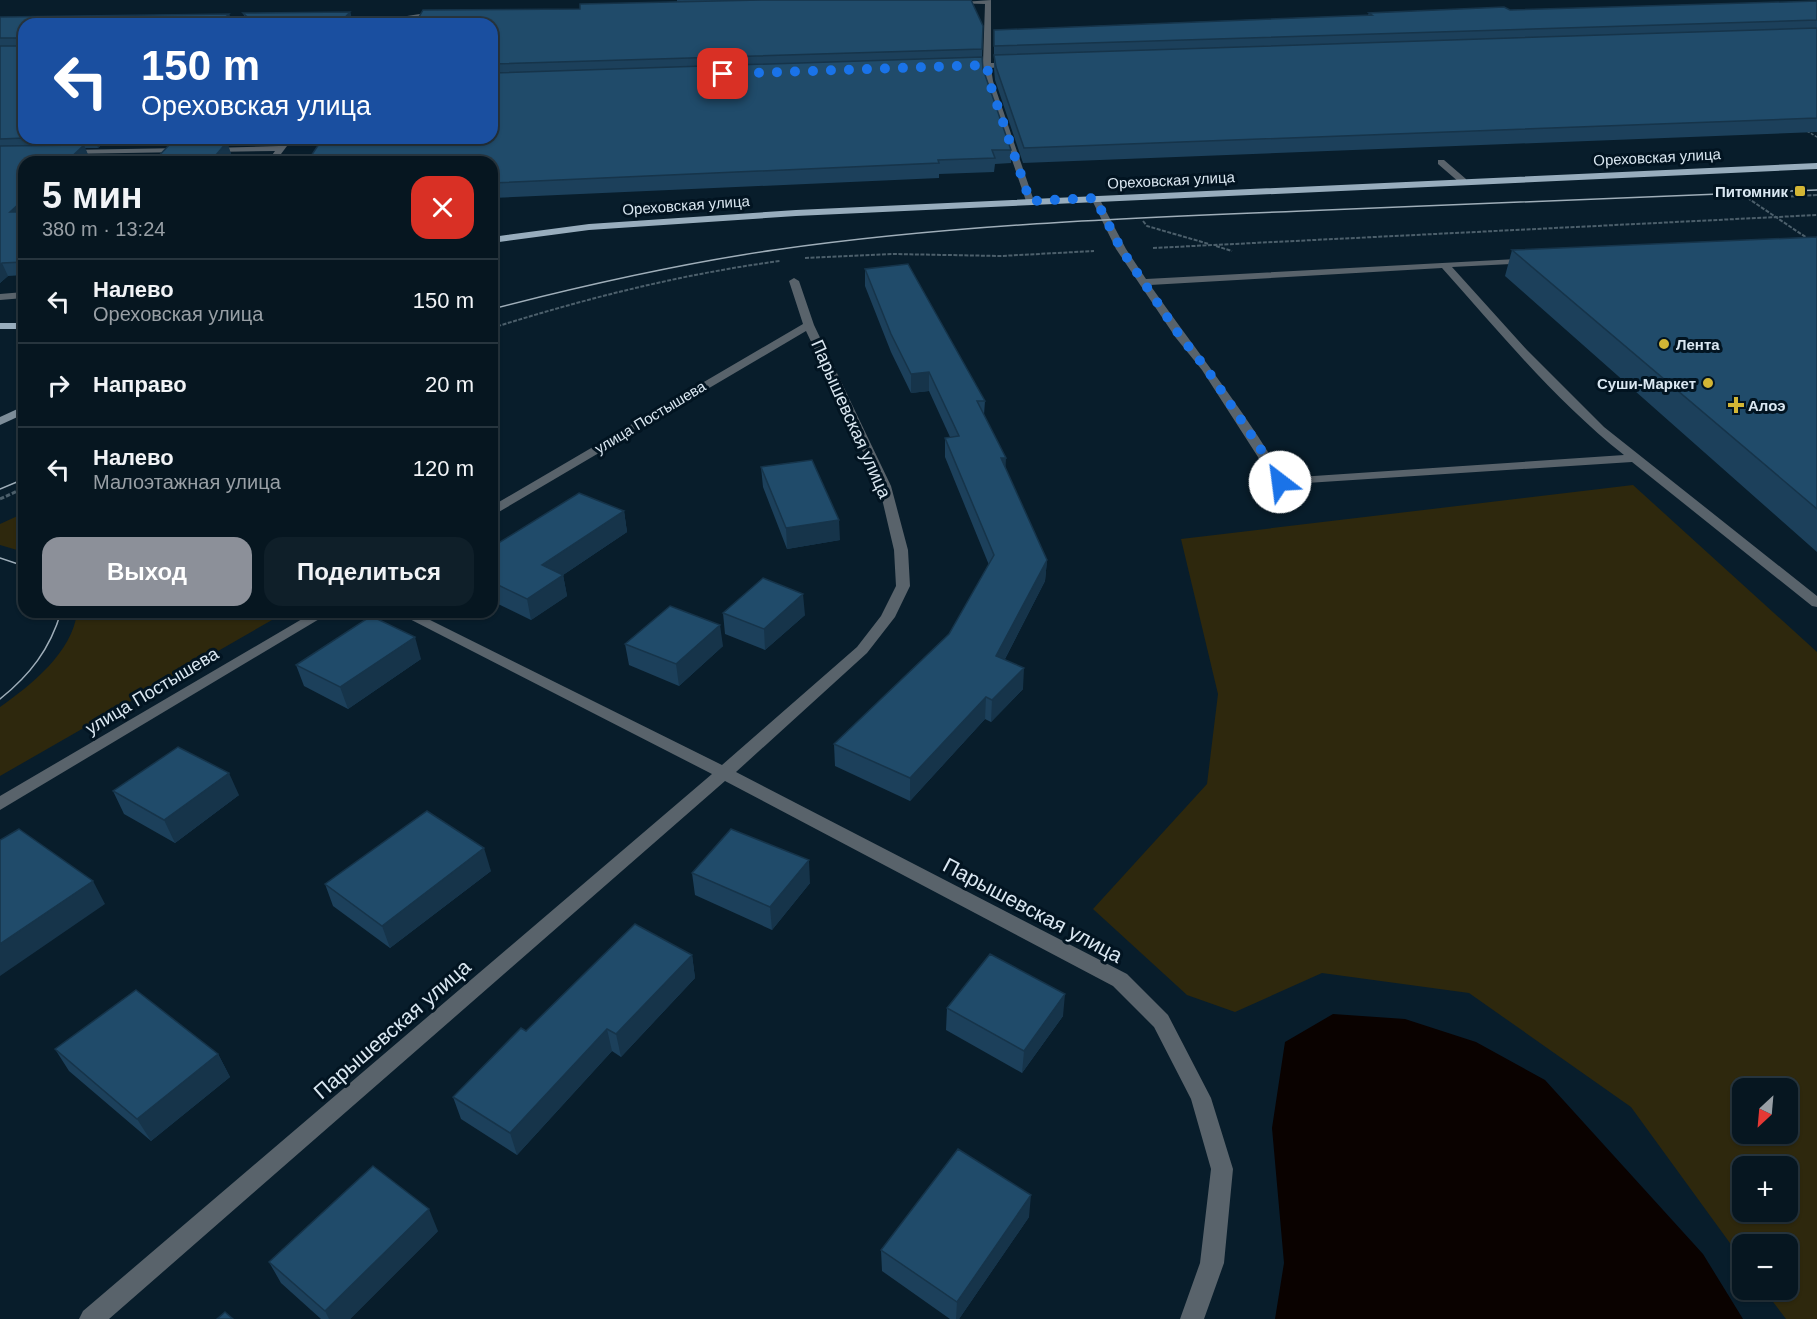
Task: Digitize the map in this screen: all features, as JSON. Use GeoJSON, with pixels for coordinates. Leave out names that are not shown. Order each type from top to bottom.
{"type":"FeatureCollection","features":[{"type":"Feature","properties":{"kind":"main road","name":"Ореховская улица"},"geometry":{"type":"LineString","coordinates":[[498,239],[610,225],[1030,201],[1817,166]]}},
{"type":"Feature","properties":{"kind":"main road"},"geometry":{"type":"LineString","coordinates":[[0,326],[18,326]]}},
{"type":"Feature","properties":{"kind":"main road"},"geometry":{"type":"LineString","coordinates":[[0,420],[18,412]]}},
{"type":"Feature","properties":{"kind":"street"},"geometry":{"type":"LineString","coordinates":[[941,3],[988,1],[989,81],[1030,201]]}},
{"type":"Feature","properties":{"kind":"street"},"geometry":{"type":"LineString","coordinates":[[407,18],[424,14],[448,13]]}},
{"type":"Feature","properties":{"kind":"street"},"geometry":{"type":"LineString","coordinates":[[954,66],[1022,64]]}},
{"type":"Feature","properties":{"kind":"street"},"geometry":{"type":"LineString","coordinates":[[275,156],[285,144]]}},
{"type":"Feature","properties":{"kind":"street"},"geometry":{"type":"LineString","coordinates":[[199,150],[281,148]]}},
{"type":"Feature","properties":{"kind":"street"},"geometry":{"type":"LineString","coordinates":[[59,153],[188,150]]}},
{"type":"Feature","properties":{"kind":"street"},"geometry":{"type":"LineString","coordinates":[[1441,162],[1463,181]]}},
{"type":"Feature","properties":{"kind":"street"},"geometry":{"type":"LineString","coordinates":[[1095,198],[1121,249],[1180,336],[1206,368],[1280,482],[1633,458]]}},
{"type":"Feature","properties":{"kind":"street"},"geometry":{"type":"LineString","coordinates":[[1143,282],[1537,259]]}},
{"type":"Feature","properties":{"kind":"street"},"geometry":{"type":"LineString","coordinates":[[1444,264],[1523,352],[1600,430],[1817,603]]}},
{"type":"Feature","properties":{"kind":"street","name":"Парышевская улица"},"geometry":{"type":"LineString","coordinates":[[91,1319],[724,773],[862,650],[888,618],[903,586],[901,550],[885,486],[809,325],[794,281]]}},
{"type":"Feature","properties":{"kind":"street"},"geometry":{"type":"LineString","coordinates":[[0,297],[18,296]]}},
{"type":"Feature","properties":{"kind":"street","name":"улица Постышева"},"geometry":{"type":"LineString","coordinates":[[498,508],[809,325]]}},
{"type":"Feature","properties":{"kind":"street","name":"улица Постышева"},"geometry":{"type":"LineString","coordinates":[[0,804],[314,618]]}},
{"type":"Feature","properties":{"kind":"street","name":"Парышевская улица"},"geometry":{"type":"LineString","coordinates":[[415,618],[724,773],[1120,980],[1161,1021],[1201,1098],[1222,1169],[1212,1263],[1192,1319]]}},
{"type":"Feature","properties":{"kind":"path"},"geometry":{"type":"LineString","coordinates":[[1807,131],[1817,137]]}},
{"type":"Feature","properties":{"kind":"path"},"geometry":{"type":"LineString","coordinates":[[1816,244],[1749,199],[1817,195]]}},
{"type":"Feature","properties":{"kind":"path"},"geometry":{"type":"LineString","coordinates":[[1121,249],[1817,215]]}},
{"type":"Feature","properties":{"kind":"path"},"geometry":{"type":"LineString","coordinates":[[1148,226],[1235,252]]}},
{"type":"Feature","properties":{"kind":"path"},"geometry":{"type":"LineString","coordinates":[[0,499],[18,491]]}},
{"type":"Feature","properties":{"kind":"shaded area"},"geometry":{"type":"Polygon","coordinates":[[[1633,485],[1817,652],[1817,1319],[1786,1319],[1772,1300],[1798,1300],[1798,1234],[1732,1234],[1732,1246],[1631,1107],[1469,993],[1322,973],[1235,1012],[1187,995],[1093,909],[1207,784],[1218,694],[1181,539],[1633,485]]]}},
{"type":"Feature","properties":{"kind":"shaded area"},"geometry":{"type":"Polygon","coordinates":[[[18,516],[18,550],[0,545],[0,524],[18,516]]]}},
{"type":"Feature","properties":{"kind":"shaded area"},"geometry":{"type":"Polygon","coordinates":[[[76,618],[276,618],[0,776],[0,707],[48,667],[68,641],[76,618]]]}},
{"type":"Feature","properties":{"kind":"shaded area"},"geometry":{"type":"Polygon","coordinates":[[[1333,1014],[1405,1019],[1476,1042],[1545,1080],[1703,1254],[1743,1319],[1275,1319],[1284,1263],[1272,1128],[1285,1042],[1333,1014]]]}},
{"type":"Feature","properties":{"kind":"building"},"geometry":{"type":"Polygon","coordinates":[[[761,0],[971,0],[983,26],[982,49],[498,64],[498,18],[418,18],[423,10],[580,9],[580,4],[761,0]]]}},
{"type":"Feature","properties":{"kind":"building"},"geometry":{"type":"Polygon","coordinates":[[[1817,1],[1817,20],[994,46],[994,30],[1372,15],[1369,13],[1504,7],[1510,10],[1817,1]]]}},
{"type":"Feature","properties":{"kind":"building"},"geometry":{"type":"Polygon","coordinates":[[[350,12],[344,18],[248,18],[243,13],[350,12]]]}},
{"type":"Feature","properties":{"kind":"building"},"geometry":{"type":"Polygon","coordinates":[[[229,14],[225,18],[18,18],[18,38],[0,38],[0,17],[229,14]]]}},
{"type":"Feature","properties":{"kind":"building"},"geometry":{"type":"Polygon","coordinates":[[[1817,28],[1817,118],[1024,148],[994,55],[1817,28]]]}},
{"type":"Feature","properties":{"kind":"building"},"geometry":{"type":"Polygon","coordinates":[[[0,46],[18,46],[18,138],[0,139],[0,46]]]}},
{"type":"Feature","properties":{"kind":"building"},"geometry":{"type":"Polygon","coordinates":[[[982,57],[983,69],[1011,150],[992,150],[995,158],[938,160],[939,163],[498,183],[498,156],[311,156],[319,144],[498,144],[498,73],[982,57]]]}},
{"type":"Feature","properties":{"kind":"building"},"geometry":{"type":"Polygon","coordinates":[[[170,144],[225,144],[215,156],[159,156],[170,144]]]}},
{"type":"Feature","properties":{"kind":"building"},"geometry":{"type":"Polygon","coordinates":[[[84,145],[72,156],[18,156],[18,205],[10,212],[18,212],[18,262],[0,265],[0,146],[84,145]]]}},
{"type":"Feature","properties":{"kind":"building"},"geometry":{"type":"Polygon","coordinates":[[[1817,237],[1817,509],[1512,250],[1817,237]]]}},
{"type":"Feature","properties":{"kind":"building"},"geometry":{"type":"Polygon","coordinates":[[[908,264],[985,401],[977,401],[1006,458],[1001,458],[1047,560],[996,656],[1024,668],[992,700],[986,697],[910,778],[834,744],[949,634],[994,555],[945,438],[959,436],[929,372],[911,374],[891,334],[865,269],[908,264]]]}},
{"type":"Feature","properties":{"kind":"building"},"geometry":{"type":"Polygon","coordinates":[[[812,460],[839,520],[786,528],[761,467],[812,460]]]}},
{"type":"Feature","properties":{"kind":"building"},"geometry":{"type":"Polygon","coordinates":[[[579,493],[624,511],[542,565],[563,575],[527,599],[498,585],[498,543],[579,493]]]}},
{"type":"Feature","properties":{"kind":"building"},"geometry":{"type":"Polygon","coordinates":[[[763,578],[803,594],[764,629],[723,613],[763,578]]]}},
{"type":"Feature","properties":{"kind":"building"},"geometry":{"type":"Polygon","coordinates":[[[670,606],[720,625],[676,664],[625,644],[670,606]]]}},
{"type":"Feature","properties":{"kind":"building"},"geometry":{"type":"Polygon","coordinates":[[[368,618],[375,618],[415,637],[340,687],[296,665],[368,618]]]}},
{"type":"Feature","properties":{"kind":"building"},"geometry":{"type":"Polygon","coordinates":[[[178,747],[229,773],[164,820],[113,791],[178,747]]]}},
{"type":"Feature","properties":{"kind":"building"},"geometry":{"type":"Polygon","coordinates":[[[427,811],[484,848],[382,926],[325,884],[427,811]]]}},
{"type":"Feature","properties":{"kind":"building"},"geometry":{"type":"Polygon","coordinates":[[[19,829],[93,881],[0,944],[0,840],[19,829]]]}},
{"type":"Feature","properties":{"kind":"building"},"geometry":{"type":"Polygon","coordinates":[[[731,829],[809,860],[770,907],[692,873],[731,829]]]}},
{"type":"Feature","properties":{"kind":"building"},"geometry":{"type":"Polygon","coordinates":[[[635,924],[692,955],[616,1034],[607,1029],[510,1133],[453,1097],[521,1028],[526,1031],[635,924]]]}},
{"type":"Feature","properties":{"kind":"building"},"geometry":{"type":"Polygon","coordinates":[[[990,954],[1065,994],[1024,1051],[947,1008],[990,954]]]}},
{"type":"Feature","properties":{"kind":"building"},"geometry":{"type":"Polygon","coordinates":[[[136,990],[218,1054],[137,1119],[55,1049],[136,990]]]}},
{"type":"Feature","properties":{"kind":"building"},"geometry":{"type":"Polygon","coordinates":[[[958,1149],[1031,1195],[957,1302],[881,1250],[958,1149]]]}},
{"type":"Feature","properties":{"kind":"building"},"geometry":{"type":"Polygon","coordinates":[[[373,1166],[429,1209],[325,1311],[269,1262],[373,1166]]]}},
{"type":"Feature","properties":{"kind":"building"},"geometry":{"type":"Polygon","coordinates":[[[225,1312],[233,1319],[217,1319],[225,1312]]]}},
{"type":"Feature","properties":{"kind":"tram line"},"geometry":{"type":"LineString","coordinates":[[498,308],[667,268],[774,250],[905,234],[1169,217],[1817,190]]}},
{"type":"Feature","properties":{"kind":"tram line"},"geometry":{"type":"LineString","coordinates":[[0,489],[18,482]]}},
{"type":"Feature","properties":{"kind":"tram line"},"geometry":{"type":"LineString","coordinates":[[0,558],[18,564]]}},
{"type":"Feature","properties":{"kind":"tram line"},"geometry":{"type":"LineString","coordinates":[[0,699],[30,671],[38,660],[51,638],[59,618]]}},
{"type":"Feature","properties":{"kind":"place","name":"Питомник"},"geometry":{"type":"Point","coordinates":[1800,191]}},
{"type":"Feature","properties":{"kind":"place","name":"Лента"},"geometry":{"type":"Point","coordinates":[1664,344]}},
{"type":"Feature","properties":{"kind":"place","name":"Суши-Маркет"},"geometry":{"type":"Point","coordinates":[1708,383]}},
{"type":"Feature","properties":{"kind":"place","name":"Алоэ"},"geometry":{"type":"Point","coordinates":[1736,405]}},
{"type":"Feature","properties":{"kind":"route"},"geometry":{"type":"LineString","coordinates":[[723,74],[987,65],[989,81],[1030,201],[1095,198],[1121,249],[1180,336],[1206,368],[1280,482]]}}]}
